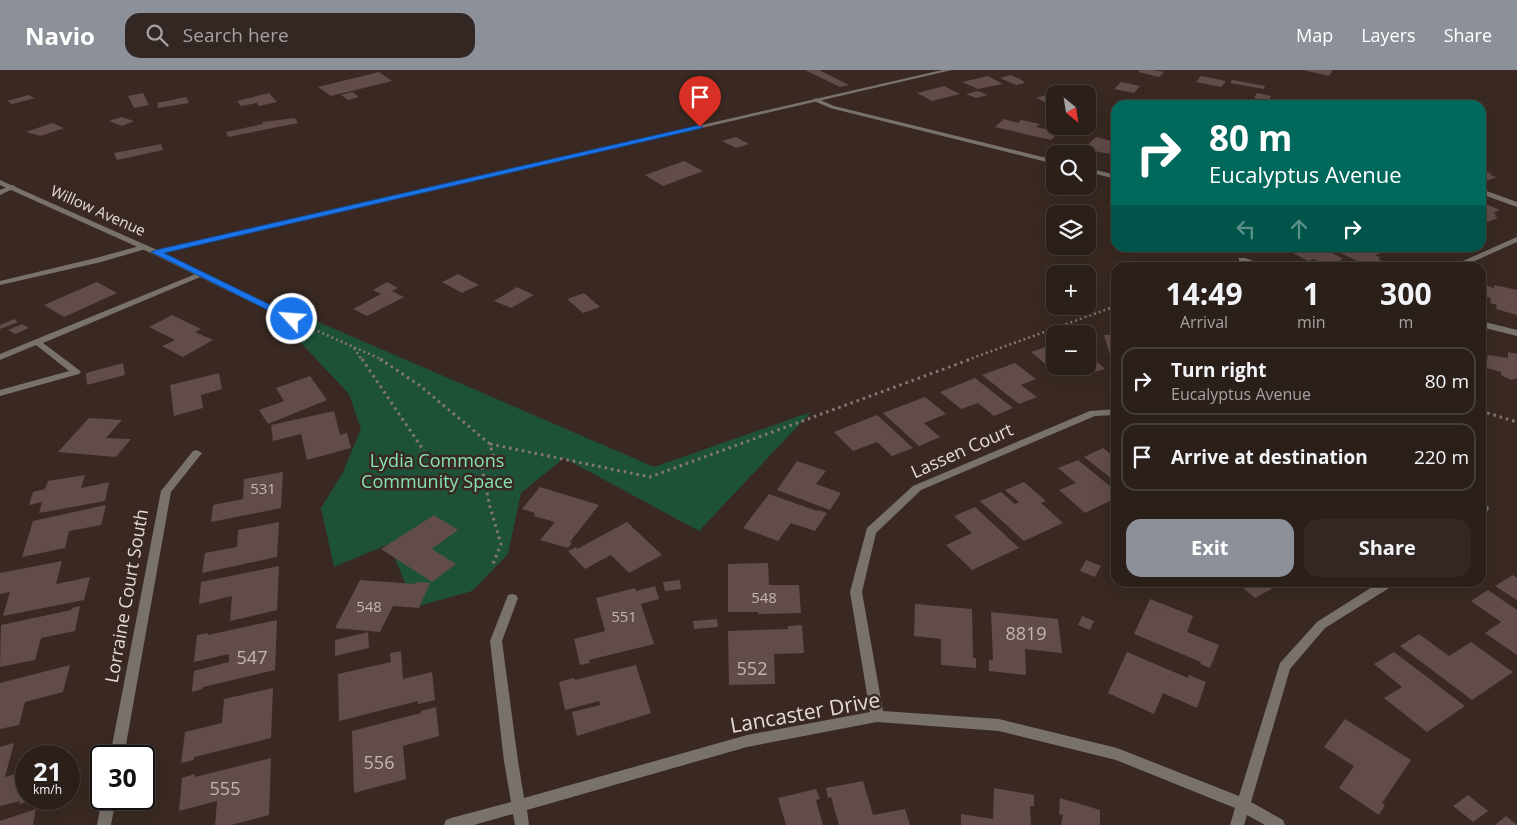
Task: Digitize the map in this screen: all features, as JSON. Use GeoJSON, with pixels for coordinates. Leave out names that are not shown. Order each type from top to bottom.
{"type":"FeatureCollection","features":[{"type":"Feature","properties":{"kind":"street"},"geometry":{"type":"LineString","coordinates":[[156,252],[949,70]]}},
{"type":"Feature","properties":{"kind":"street"},"geometry":{"type":"LineString","coordinates":[[816,100],[832,107],[1046,160]]}},
{"type":"Feature","properties":{"kind":"street"},"geometry":{"type":"LineString","coordinates":[[1096,172],[1111,176]]}},
{"type":"Feature","properties":{"kind":"street","name":"Willow Avenue"},"geometry":{"type":"LineString","coordinates":[[0,182],[156,252],[292,319]]}},
{"type":"Feature","properties":{"kind":"street"},"geometry":{"type":"LineString","coordinates":[[0,192],[13,187]]}},
{"type":"Feature","properties":{"kind":"street"},"geometry":{"type":"LineString","coordinates":[[1486,193],[1517,205]]}},
{"type":"Feature","properties":{"kind":"street"},"geometry":{"type":"LineString","coordinates":[[1465,262],[1517,239]]}},
{"type":"Feature","properties":{"kind":"street"},"geometry":{"type":"LineString","coordinates":[[0,283],[98,260],[143,246]]}},
{"type":"Feature","properties":{"kind":"street"},"geometry":{"type":"LineString","coordinates":[[1242,260],[1249,262]]}},
{"type":"Feature","properties":{"kind":"street"},"geometry":{"type":"LineString","coordinates":[[0,357],[202,275]]}},
{"type":"Feature","properties":{"kind":"street"},"geometry":{"type":"LineString","coordinates":[[1486,325],[1517,333]]}},
{"type":"Feature","properties":{"kind":"street"},"geometry":{"type":"LineString","coordinates":[[0,393],[76,372],[37,342]]}},
{"type":"Feature","properties":{"kind":"street","name":"Lassen Court"},"geometry":{"type":"LineString","coordinates":[[878,716],[856,592],[871,531],[917,488],[1093,413],[1111,412]]}},
{"type":"Feature","properties":{"kind":"street","name":"Lorraine Court South"},"geometry":{"type":"LineString","coordinates":[[119,745],[166,491],[197,453]]}},
{"type":"Feature","properties":{"kind":"street"},"geometry":{"type":"LineString","coordinates":[[1237,825],[1284,667],[1321,625],[1382,587]]}},
{"type":"Feature","properties":{"kind":"street"},"geometry":{"type":"LineString","coordinates":[[512,598],[496,640],[511,761],[522,825]]}},
{"type":"Feature","properties":{"kind":"street","name":"Lancaster Drive"},"geometry":{"type":"LineString","coordinates":[[451,825],[747,741],[878,716],[999,725],[1117,754],[1242,804],[1278,825]]}},
{"type":"Feature","properties":{"kind":"street"},"geometry":{"type":"LineString","coordinates":[[104,825],[107,810]]}},
{"type":"Feature","properties":{"kind":"path"},"geometry":{"type":"LineString","coordinates":[[292,319],[384,361],[419,385],[490,444],[650,478],[1111,308]]}},
{"type":"Feature","properties":{"kind":"path"},"geometry":{"type":"LineString","coordinates":[[353,347],[424,451]]}},
{"type":"Feature","properties":{"kind":"path"},"geometry":{"type":"LineString","coordinates":[[1486,413],[1517,422]]}},
{"type":"Feature","properties":{"kind":"path"},"geometry":{"type":"LineString","coordinates":[[490,444],[493,455],[481,464],[490,507],[501,544],[493,564]]}},
{"type":"Feature","properties":{"kind":"green space","name":"Lydia Commons Community Space"},"geometry":{"type":"Polygon","coordinates":[[[316,321],[654,467],[811,412],[699,531],[564,458],[521,493],[508,554],[472,591],[415,607],[389,544],[334,567],[321,508],[343,472],[361,429],[349,394],[287,328],[316,321]]]}},
{"type":"Feature","properties":{"kind":"building"},"geometry":{"type":"Polygon","coordinates":[[[805,70],[819,70],[849,85],[840,87],[805,70]]]}},
{"type":"Feature","properties":{"kind":"building"},"geometry":{"type":"Polygon","coordinates":[[[1140,70],[1164,72],[1159,77],[1138,72],[1140,70]]]}},
{"type":"Feature","properties":{"kind":"building"},"geometry":{"type":"Polygon","coordinates":[[[1303,70],[1333,70],[1329,76],[1303,70]]]}},
{"type":"Feature","properties":{"kind":"building"},"geometry":{"type":"Polygon","coordinates":[[[379,72],[392,81],[331,96],[318,87],[379,72]]]}},
{"type":"Feature","properties":{"kind":"building"},"geometry":{"type":"Polygon","coordinates":[[[1011,75],[1025,83],[1016,85],[1000,78],[1011,75]]]}},
{"type":"Feature","properties":{"kind":"building"},"geometry":{"type":"Polygon","coordinates":[[[988,76],[1003,84],[978,89],[962,82],[988,76]]]}},
{"type":"Feature","properties":{"kind":"building"},"geometry":{"type":"Polygon","coordinates":[[[1201,76],[1226,81],[1221,87],[1196,82],[1201,76]]]}},
{"type":"Feature","properties":{"kind":"building"},"geometry":{"type":"Polygon","coordinates":[[[1232,80],[1265,86],[1264,89],[1230,83],[1232,80]]]}},
{"type":"Feature","properties":{"kind":"building"},"geometry":{"type":"Polygon","coordinates":[[[1121,82],[1140,86],[1134,93],[1114,89],[1121,82]]]}},
{"type":"Feature","properties":{"kind":"building"},"geometry":{"type":"Polygon","coordinates":[[[944,86],[960,94],[932,101],[917,93],[944,86]]]}},
{"type":"Feature","properties":{"kind":"building"},"geometry":{"type":"Polygon","coordinates":[[[978,91],[988,95],[976,98],[966,94],[978,91]]]}},
{"type":"Feature","properties":{"kind":"building"},"geometry":{"type":"Polygon","coordinates":[[[352,92],[359,97],[348,100],[341,95],[352,92]]]}},
{"type":"Feature","properties":{"kind":"building"},"geometry":{"type":"Polygon","coordinates":[[[143,93],[149,105],[134,108],[128,96],[143,93]]]}},
{"type":"Feature","properties":{"kind":"building"},"geometry":{"type":"Polygon","coordinates":[[[269,93],[277,102],[259,106],[257,103],[241,106],[237,101],[269,93]]]}},
{"type":"Feature","properties":{"kind":"building"},"geometry":{"type":"Polygon","coordinates":[[[1257,93],[1271,96],[1269,100],[1254,98],[1257,93]]]}},
{"type":"Feature","properties":{"kind":"building"},"geometry":{"type":"Polygon","coordinates":[[[28,95],[35,98],[12,104],[7,101],[28,95]]]}},
{"type":"Feature","properties":{"kind":"building"},"geometry":{"type":"Polygon","coordinates":[[[1046,95],[1046,103],[1036,98],[1046,95]]]}},
{"type":"Feature","properties":{"kind":"building"},"geometry":{"type":"Polygon","coordinates":[[[186,97],[189,103],[158,108],[157,103],[186,97]]]}},
{"type":"Feature","properties":{"kind":"building"},"geometry":{"type":"Polygon","coordinates":[[[121,117],[134,121],[122,126],[109,121],[121,117]]]}},
{"type":"Feature","properties":{"kind":"building"},"geometry":{"type":"Polygon","coordinates":[[[295,118],[298,123],[228,137],[226,132],[263,124],[262,122],[295,118]]]}},
{"type":"Feature","properties":{"kind":"building"},"geometry":{"type":"Polygon","coordinates":[[[1004,119],[1018,123],[1021,120],[1040,124],[1036,127],[1046,129],[1046,135],[1056,135],[1051,140],[995,127],[1004,119]]]}},
{"type":"Feature","properties":{"kind":"building"},"geometry":{"type":"Polygon","coordinates":[[[52,123],[64,128],[41,136],[26,132],[52,123]]]}},
{"type":"Feature","properties":{"kind":"building"},"geometry":{"type":"Polygon","coordinates":[[[736,137],[749,144],[736,148],[722,141],[736,137]]]}},
{"type":"Feature","properties":{"kind":"building"},"geometry":{"type":"Polygon","coordinates":[[[1096,137],[1111,141],[1111,154],[1096,151],[1096,145],[1087,145],[1096,137]]]}},
{"type":"Feature","properties":{"kind":"building"},"geometry":{"type":"Polygon","coordinates":[[[161,144],[163,150],[117,160],[114,153],[161,144]]]}},
{"type":"Feature","properties":{"kind":"building"},"geometry":{"type":"Polygon","coordinates":[[[684,161],[703,171],[663,186],[645,175],[684,161]]]}},
{"type":"Feature","properties":{"kind":"building"},"geometry":{"type":"Polygon","coordinates":[[[1486,171],[1492,174],[1490,175],[1497,177],[1486,181],[1486,171]]]}},
{"type":"Feature","properties":{"kind":"building"},"geometry":{"type":"Polygon","coordinates":[[[1486,204],[1500,210],[1493,213],[1498,218],[1487,222],[1486,204]]]}},
{"type":"Feature","properties":{"kind":"building"},"geometry":{"type":"Polygon","coordinates":[[[1291,252],[1330,252],[1344,259],[1335,262],[1320,262],[1314,259],[1308,261],[1291,252]]]}},
{"type":"Feature","properties":{"kind":"building"},"geometry":{"type":"Polygon","coordinates":[[[1338,252],[1379,252],[1381,253],[1375,255],[1384,262],[1359,262],[1338,252]]]}},
{"type":"Feature","properties":{"kind":"building"},"geometry":{"type":"Polygon","coordinates":[[[458,274],[479,285],[462,293],[442,282],[458,274]]]}},
{"type":"Feature","properties":{"kind":"building"},"geometry":{"type":"Polygon","coordinates":[[[97,282],[117,293],[64,317],[44,305],[97,282]]]}},
{"type":"Feature","properties":{"kind":"building"},"geometry":{"type":"Polygon","coordinates":[[[387,282],[398,288],[392,291],[404,297],[367,316],[353,309],[381,294],[373,290],[387,282]]]}},
{"type":"Feature","properties":{"kind":"building"},"geometry":{"type":"Polygon","coordinates":[[[1486,285],[1494,288],[1494,285],[1517,290],[1517,315],[1496,309],[1497,305],[1490,303],[1491,298],[1486,297],[1486,285]]]}},
{"type":"Feature","properties":{"kind":"building"},"geometry":{"type":"Polygon","coordinates":[[[517,287],[534,295],[511,308],[494,301],[517,287]]]}},
{"type":"Feature","properties":{"kind":"building"},"geometry":{"type":"Polygon","coordinates":[[[584,293],[600,307],[583,313],[567,299],[584,293]]]}},
{"type":"Feature","properties":{"kind":"building"},"geometry":{"type":"Polygon","coordinates":[[[172,315],[201,329],[195,332],[213,340],[183,357],[162,346],[175,340],[149,327],[172,315]]]}},
{"type":"Feature","properties":{"kind":"building"},"geometry":{"type":"Polygon","coordinates":[[[14,319],[18,322],[0,329],[0,325],[14,319]]]}},
{"type":"Feature","properties":{"kind":"building"},"geometry":{"type":"Polygon","coordinates":[[[22,324],[29,328],[15,334],[8,330],[22,324]]]}},
{"type":"Feature","properties":{"kind":"building"},"geometry":{"type":"Polygon","coordinates":[[[1104,335],[1111,335],[1111,358],[1104,335]]]}},
{"type":"Feature","properties":{"kind":"building"},"geometry":{"type":"Polygon","coordinates":[[[1046,347],[1046,365],[1031,352],[1046,347]]]}},
{"type":"Feature","properties":{"kind":"building"},"geometry":{"type":"Polygon","coordinates":[[[1508,352],[1517,354],[1517,378],[1512,380],[1501,375],[1501,372],[1486,368],[1488,355],[1508,358],[1508,352]]]}},
{"type":"Feature","properties":{"kind":"building"},"geometry":{"type":"Polygon","coordinates":[[[1096,361],[1105,369],[1096,372],[1096,361]]]}},
{"type":"Feature","properties":{"kind":"building"},"geometry":{"type":"Polygon","coordinates":[[[123,363],[125,375],[87,385],[86,373],[123,363]]]}},
{"type":"Feature","properties":{"kind":"building"},"geometry":{"type":"Polygon","coordinates":[[[1015,363],[1036,379],[1021,385],[1037,397],[1019,404],[982,375],[1015,363]]]}},
{"type":"Feature","properties":{"kind":"building"},"geometry":{"type":"Polygon","coordinates":[[[219,373],[222,389],[201,395],[203,408],[174,416],[170,385],[219,373]]]}},
{"type":"Feature","properties":{"kind":"building"},"geometry":{"type":"Polygon","coordinates":[[[310,376],[327,400],[268,424],[259,410],[284,401],[276,388],[310,376]]]}},
{"type":"Feature","properties":{"kind":"building"},"geometry":{"type":"Polygon","coordinates":[[[975,378],[1013,408],[994,416],[978,403],[961,409],[940,392],[975,378]]]}},
{"type":"Feature","properties":{"kind":"building"},"geometry":{"type":"Polygon","coordinates":[[[925,397],[946,414],[924,423],[940,437],[919,446],[883,413],[925,397]]]}},
{"type":"Feature","properties":{"kind":"building"},"geometry":{"type":"Polygon","coordinates":[[[334,411],[340,435],[347,433],[351,448],[307,460],[301,434],[273,441],[271,425],[334,411]]]}},
{"type":"Feature","properties":{"kind":"building"},"geometry":{"type":"Polygon","coordinates":[[[877,415],[913,448],[892,456],[877,442],[853,451],[834,432],[877,415]]]}},
{"type":"Feature","properties":{"kind":"building"},"geometry":{"type":"Polygon","coordinates":[[[89,418],[122,420],[106,438],[131,439],[116,457],[58,452],[89,418]]]}},
{"type":"Feature","properties":{"kind":"building"},"geometry":{"type":"Polygon","coordinates":[[[1103,448],[1111,454],[1111,478],[1084,457],[1103,448]]]}},
{"type":"Feature","properties":{"kind":"building"},"geometry":{"type":"Polygon","coordinates":[[[1078,460],[1111,487],[1111,500],[1085,513],[1059,490],[1076,483],[1058,468],[1078,460]]]}},
{"type":"Feature","properties":{"kind":"building"},"geometry":{"type":"Polygon","coordinates":[[[797,461],[826,471],[816,484],[841,493],[830,510],[777,490],[797,461]]]}},
{"type":"Feature","properties":{"kind":"building"},"geometry":{"type":"Polygon","coordinates":[[[283,472],[281,508],[211,522],[213,505],[243,499],[244,479],[283,472]]]}},
{"type":"Feature","properties":{"kind":"building"},"geometry":{"type":"Polygon","coordinates":[[[85,475],[81,488],[109,482],[105,501],[39,513],[42,502],[29,505],[33,492],[45,489],[48,481],[85,475]]]}},
{"type":"Feature","properties":{"kind":"building"},"geometry":{"type":"Polygon","coordinates":[[[1024,482],[1046,501],[1041,503],[1063,523],[1024,541],[980,501],[1001,492],[1015,504],[1019,502],[1005,490],[1024,482]]]}},
{"type":"Feature","properties":{"kind":"building"},"geometry":{"type":"Polygon","coordinates":[[[540,487],[599,505],[570,542],[572,543],[568,548],[540,540],[555,522],[534,516],[535,513],[522,509],[540,487]]]}},
{"type":"Feature","properties":{"kind":"building"},"geometry":{"type":"Polygon","coordinates":[[[769,494],[827,513],[815,531],[791,523],[778,541],[743,528],[769,494]]]}},
{"type":"Feature","properties":{"kind":"building"},"geometry":{"type":"Polygon","coordinates":[[[106,505],[101,525],[69,531],[65,548],[22,557],[33,521],[106,505]]]}},
{"type":"Feature","properties":{"kind":"building"},"geometry":{"type":"Polygon","coordinates":[[[975,507],[1019,548],[972,570],[946,545],[972,533],[954,516],[975,507]]]}},
{"type":"Feature","properties":{"kind":"building"},"geometry":{"type":"Polygon","coordinates":[[[434,515],[458,530],[432,549],[456,564],[432,582],[381,549],[434,515]]]}},
{"type":"Feature","properties":{"kind":"building"},"geometry":{"type":"Polygon","coordinates":[[[279,522],[277,557],[202,573],[205,553],[237,547],[238,530],[279,522]]]}},
{"type":"Feature","properties":{"kind":"building"},"geometry":{"type":"Polygon","coordinates":[[[627,522],[662,555],[629,573],[611,555],[585,569],[568,551],[576,547],[577,549],[627,522]]]}},
{"type":"Feature","properties":{"kind":"building"},"geometry":{"type":"Polygon","coordinates":[[[1086,560],[1101,566],[1095,577],[1080,571],[1086,560]]]}},
{"type":"Feature","properties":{"kind":"building"},"geometry":{"type":"Polygon","coordinates":[[[62,561],[56,584],[90,577],[84,600],[3,616],[10,592],[0,594],[0,573],[62,561]]]}},
{"type":"Feature","properties":{"kind":"building"},"geometry":{"type":"Polygon","coordinates":[[[768,563],[769,585],[799,585],[801,613],[758,614],[758,612],[728,612],[728,564],[768,563]]]}},
{"type":"Feature","properties":{"kind":"building"},"geometry":{"type":"Polygon","coordinates":[[[279,566],[277,610],[230,621],[232,596],[199,604],[201,582],[279,566]]]}},
{"type":"Feature","properties":{"kind":"building"},"geometry":{"type":"Polygon","coordinates":[[[1513,575],[1517,578],[1517,600],[1495,586],[1513,575]]]}},
{"type":"Feature","properties":{"kind":"building"},"geometry":{"type":"Polygon","coordinates":[[[360,580],[415,584],[416,582],[430,583],[419,608],[393,606],[380,632],[335,628],[360,580]]]}},
{"type":"Feature","properties":{"kind":"building"},"geometry":{"type":"Polygon","coordinates":[[[680,580],[681,589],[665,591],[663,582],[680,580]]]}},
{"type":"Feature","properties":{"kind":"building"},"geometry":{"type":"Polygon","coordinates":[[[655,586],[659,599],[641,604],[654,644],[589,660],[590,663],[580,665],[574,639],[605,631],[596,598],[635,588],[636,591],[655,586]]]}},
{"type":"Feature","properties":{"kind":"building"},"geometry":{"type":"Polygon","coordinates":[[[1242,587],[1275,587],[1255,598],[1242,587]]]}},
{"type":"Feature","properties":{"kind":"building"},"geometry":{"type":"Polygon","coordinates":[[[1488,590],[1517,610],[1517,655],[1485,633],[1501,622],[1471,601],[1488,590]]]}},
{"type":"Feature","properties":{"kind":"building"},"geometry":{"type":"Polygon","coordinates":[[[1150,599],[1193,616],[1187,632],[1219,645],[1210,668],[1200,664],[1201,662],[1134,634],[1150,599]]]}},
{"type":"Feature","properties":{"kind":"building"},"geometry":{"type":"Polygon","coordinates":[[[915,604],[972,609],[973,658],[976,658],[976,668],[941,665],[941,639],[914,636],[915,604]]]}},
{"type":"Feature","properties":{"kind":"building"},"geometry":{"type":"Polygon","coordinates":[[[80,606],[75,631],[41,638],[35,660],[0,667],[1,625],[71,610],[80,606]]]}},
{"type":"Feature","properties":{"kind":"building"},"geometry":{"type":"Polygon","coordinates":[[[991,612],[1058,619],[1062,653],[1025,649],[1026,675],[989,671],[989,660],[993,660],[991,612]]]}},
{"type":"Feature","properties":{"kind":"building"},"geometry":{"type":"Polygon","coordinates":[[[1082,616],[1094,621],[1090,630],[1078,625],[1082,616]]]}},
{"type":"Feature","properties":{"kind":"building"},"geometry":{"type":"Polygon","coordinates":[[[717,619],[718,627],[694,629],[693,621],[717,619]]]}},
{"type":"Feature","properties":{"kind":"building"},"geometry":{"type":"Polygon","coordinates":[[[277,620],[275,670],[203,687],[192,692],[194,671],[229,662],[229,654],[194,662],[197,635],[208,633],[208,635],[277,620]]]}},
{"type":"Feature","properties":{"kind":"building"},"geometry":{"type":"Polygon","coordinates":[[[802,625],[804,653],[774,654],[775,684],[729,685],[728,631],[788,629],[788,626],[802,625]]]}},
{"type":"Feature","properties":{"kind":"building"},"geometry":{"type":"Polygon","coordinates":[[[368,632],[369,648],[335,656],[335,640],[368,632]]]}},
{"type":"Feature","properties":{"kind":"building"},"geometry":{"type":"Polygon","coordinates":[[[1419,634],[1449,656],[1471,642],[1513,672],[1472,700],[1400,646],[1419,634]]]}},
{"type":"Feature","properties":{"kind":"building"},"geometry":{"type":"Polygon","coordinates":[[[401,651],[403,679],[432,672],[435,700],[418,704],[418,701],[339,721],[338,674],[391,662],[390,653],[401,651]]]}},
{"type":"Feature","properties":{"kind":"building"},"geometry":{"type":"Polygon","coordinates":[[[1127,652],[1188,678],[1189,675],[1206,682],[1197,708],[1163,693],[1154,714],[1108,693],[1127,652]]]}},
{"type":"Feature","properties":{"kind":"building"},"geometry":{"type":"Polygon","coordinates":[[[1394,652],[1465,706],[1427,732],[1384,698],[1402,687],[1374,664],[1394,652]]]}},
{"type":"Feature","properties":{"kind":"building"},"geometry":{"type":"Polygon","coordinates":[[[70,665],[63,692],[25,702],[19,725],[0,729],[0,683],[70,665]]]}},
{"type":"Feature","properties":{"kind":"building"},"geometry":{"type":"Polygon","coordinates":[[[636,665],[651,713],[577,736],[572,712],[600,705],[599,701],[565,710],[559,682],[636,665]]]}},
{"type":"Feature","properties":{"kind":"building"},"geometry":{"type":"Polygon","coordinates":[[[273,688],[271,738],[194,757],[194,760],[181,763],[185,732],[222,723],[224,699],[273,688]]]}},
{"type":"Feature","properties":{"kind":"building"},"geometry":{"type":"Polygon","coordinates":[[[436,707],[439,736],[403,746],[406,779],[354,793],[352,731],[421,713],[421,711],[436,707]]]}},
{"type":"Feature","properties":{"kind":"building"},"geometry":{"type":"Polygon","coordinates":[[[1345,719],[1411,760],[1382,803],[1385,805],[1379,815],[1339,788],[1354,766],[1324,747],[1345,719]]]}},
{"type":"Feature","properties":{"kind":"building"},"geometry":{"type":"Polygon","coordinates":[[[14,743],[5,777],[15,774],[15,802],[0,806],[0,747],[14,743]]]}},
{"type":"Feature","properties":{"kind":"building"},"geometry":{"type":"Polygon","coordinates":[[[271,758],[269,815],[231,825],[215,825],[217,801],[179,811],[182,778],[195,774],[195,777],[271,758]]]}},
{"type":"Feature","properties":{"kind":"building"},"geometry":{"type":"Polygon","coordinates":[[[863,781],[873,815],[905,809],[910,825],[839,825],[831,797],[828,798],[826,788],[863,781]]]}},
{"type":"Feature","properties":{"kind":"building"},"geometry":{"type":"Polygon","coordinates":[[[994,788],[1034,795],[1034,806],[1030,806],[1031,825],[961,825],[961,814],[993,819],[994,788]]]}},
{"type":"Feature","properties":{"kind":"building"},"geometry":{"type":"Polygon","coordinates":[[[816,789],[820,799],[816,800],[823,825],[786,825],[778,798],[816,789]]]}},
{"type":"Feature","properties":{"kind":"building"},"geometry":{"type":"Polygon","coordinates":[[[1468,795],[1488,811],[1473,822],[1453,806],[1468,795]]]}},
{"type":"Feature","properties":{"kind":"building"},"geometry":{"type":"Polygon","coordinates":[[[1060,798],[1100,810],[1100,825],[1061,825],[1063,815],[1059,814],[1060,798]]]}},
{"type":"Feature","properties":{"kind":"building"},"geometry":{"type":"Polygon","coordinates":[[[36,810],[33,825],[0,825],[0,821],[36,810]]]}},
{"type":"Feature","properties":{"kind":"building"},"geometry":{"type":"Polygon","coordinates":[[[1506,816],[1517,825],[1495,825],[1506,816]]]}},
{"type":"Feature","properties":{"kind":"route"},"geometry":{"type":"LineString","coordinates":[[292,319],[156,252],[700,127]]}}]}
